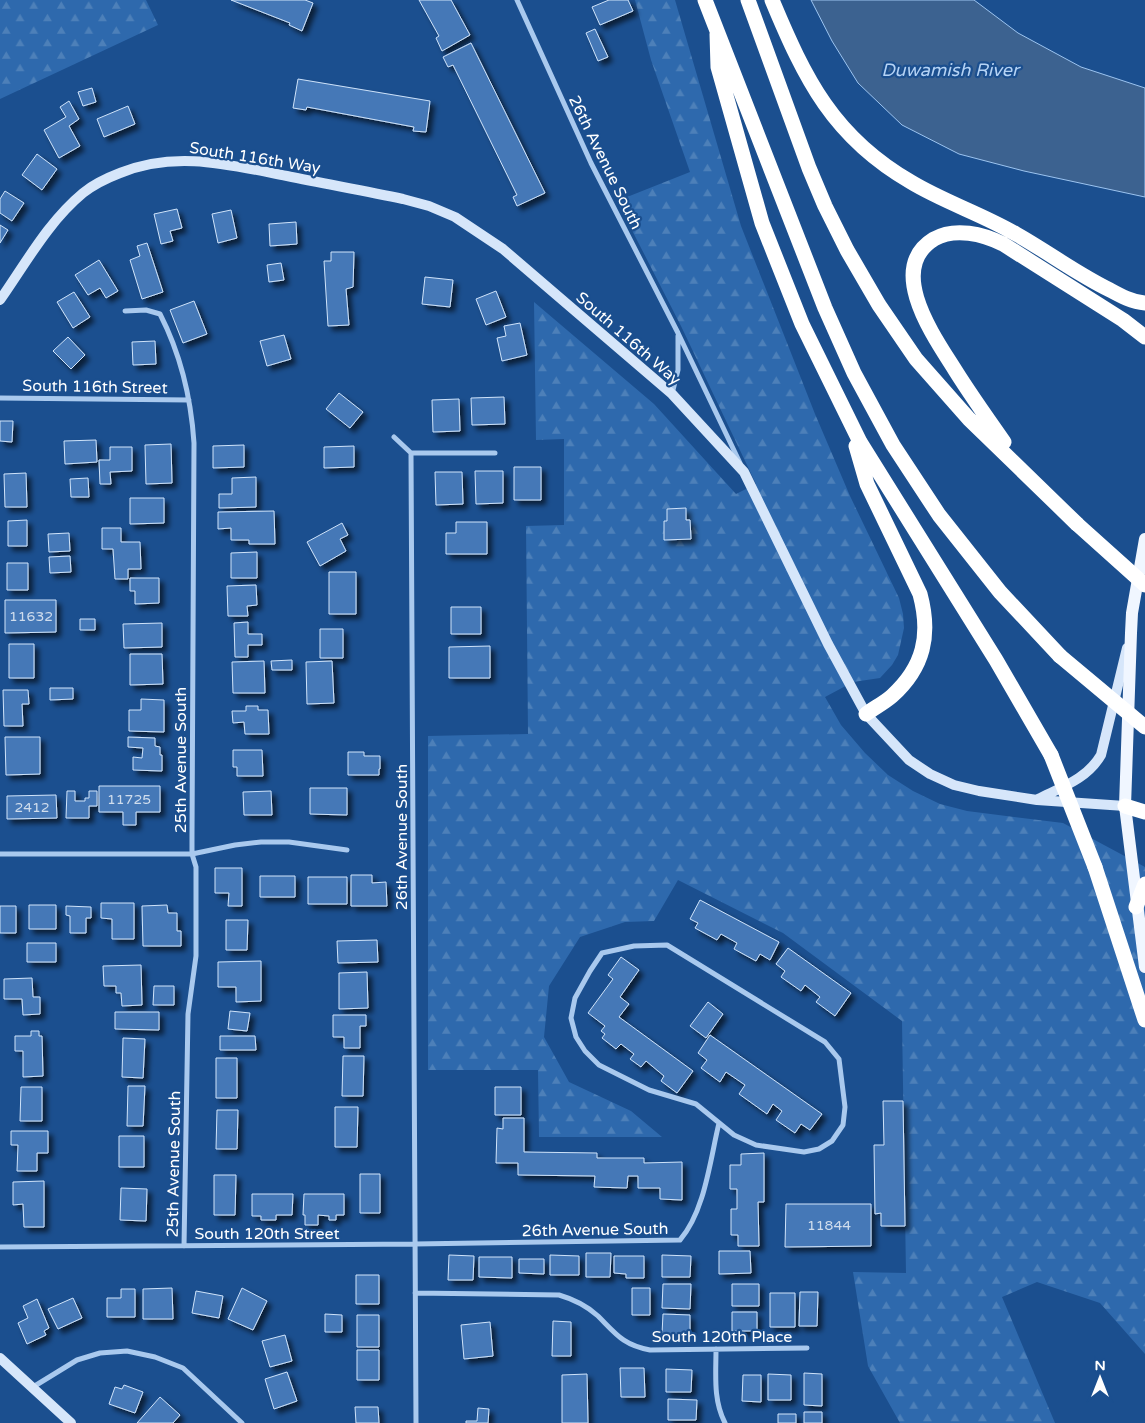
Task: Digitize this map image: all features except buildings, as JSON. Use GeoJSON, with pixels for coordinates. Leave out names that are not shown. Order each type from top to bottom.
{"type":"FeatureCollection","features":[{"type":"Feature","properties":{"kind":"highway"},"geometry":{"type":"LineString","coordinates":[[705,0],[825,308],[854,373],[892,445],[939,515],[1000,592],[1060,656],[1145,726]]}},
{"type":"Feature","properties":{"kind":"highway"},"geometry":{"type":"LineString","coordinates":[[748,0],[809,168],[825,206],[847,250],[879,305],[922,366],[969,419],[1077,524],[1145,585]]}},
{"type":"Feature","properties":{"kind":"highway"},"geometry":{"type":"LineString","coordinates":[[772,0],[794,53],[812,88],[826,108],[861,146],[910,182],[1016,233],[1092,282],[1137,302],[1145,303]]}},
{"type":"Feature","properties":{"kind":"highway"},"geometry":{"type":"LineString","coordinates":[[717,34],[718,67],[762,223],[802,324],[850,425],[996,660],[1051,754],[1095,867],[1145,1020]]}},
{"type":"Feature","properties":{"kind":"highway"},"geometry":{"type":"LineString","coordinates":[[1023,470],[972,397],[930,332],[922,314],[913,283],[914,267],[931,241],[940,236],[955,233],[990,237],[1123,320],[1145,337]]}},
{"type":"Feature","properties":{"kind":"highway"},"geometry":{"type":"LineString","coordinates":[[850,425],[867,484],[920,594],[925,613],[926,630],[919,662],[910,676],[892,696],[866,714]]}},
{"type":"Feature","properties":{"kind":"highway"},"geometry":{"type":"LineString","coordinates":[[1126,806],[1145,812]]}},
{"type":"Feature","properties":{"kind":"highway"},"geometry":{"type":"LineString","coordinates":[[1136,907],[1145,884]]}},
{"type":"Feature","properties":{"kind":"main road"},"geometry":{"type":"LineString","coordinates":[[1145,539],[1132,613],[1126,806],[1136,907],[1145,967]]}},
{"type":"Feature","properties":{"kind":"street","name":"26th Avenue South"},"geometry":{"type":"LineString","coordinates":[[517,0],[591,163],[678,332],[744,472]]}},
{"type":"Feature","properties":{"kind":"street","name":"South 116th Way"},"geometry":{"type":"LineString","coordinates":[[0,300],[48,229],[65,210],[85,192],[105,179],[152,162],[179,160],[220,164],[403,199],[429,206],[455,217],[503,249],[672,394],[744,472],[828,644],[866,714],[909,760],[930,774],[954,785],[979,791],[1037,800],[1126,806]]}},
{"type":"Feature","properties":{"kind":"street","name":"25th Avenue South"},"geometry":{"type":"LineString","coordinates":[[125,311],[146,310],[160,314],[181,366],[192,416],[194,443],[192,854],[196,867],[196,956],[188,1014],[184,1246]]}},
{"type":"Feature","properties":{"kind":"street","name":"26th Avenue South"},"geometry":{"type":"LineString","coordinates":[[672,394],[678,370],[678,332]]}},
{"type":"Feature","properties":{"kind":"street","name":"South 116th Street"},"geometry":{"type":"LineString","coordinates":[[0,398],[189,400]]}},
{"type":"Feature","properties":{"kind":"street"},"geometry":{"type":"LineString","coordinates":[[394,437],[411,453],[495,453]]}},
{"type":"Feature","properties":{"kind":"street","name":"26th Avenue South"},"geometry":{"type":"LineString","coordinates":[[411,453],[416,1423]]}},
{"type":"Feature","properties":{"kind":"street"},"geometry":{"type":"LineString","coordinates":[[1037,800],[1084,776],[1094,767],[1101,755],[1131,633]]}},
{"type":"Feature","properties":{"kind":"street"},"geometry":{"type":"LineString","coordinates":[[0,854],[192,854],[261,842],[290,842],[347,850]]}},
{"type":"Feature","properties":{"kind":"street"},"geometry":{"type":"LineString","coordinates":[[667,945],[825,1042],[839,1059],[845,1107],[843,1125],[832,1141],[819,1149],[804,1152],[756,1145],[734,1135],[719,1123],[696,1104],[649,1090],[599,1065],[585,1052],[576,1037],[571,1018],[575,998],[602,953],[634,946],[667,945]]}},
{"type":"Feature","properties":{"kind":"street","name":"26th Avenue South"},"geometry":{"type":"LineString","coordinates":[[415,1244],[680,1240],[689,1229],[698,1211],[719,1123]]}},
{"type":"Feature","properties":{"kind":"street","name":"South 120th Street"},"geometry":{"type":"LineString","coordinates":[[0,1247],[415,1244]]}},
{"type":"Feature","properties":{"kind":"street","name":"South 120th Place"},"geometry":{"type":"LineString","coordinates":[[415,1292],[559,1295],[574,1300],[596,1314],[614,1334],[635,1347],[650,1350],[807,1348]]}},
{"type":"Feature","properties":{"kind":"street"},"geometry":{"type":"LineString","coordinates":[[716,1349],[716,1392],[721,1415],[725,1423]]}},
{"type":"Feature","properties":{"kind":"street"},"geometry":{"type":"LineString","coordinates":[[32,1388],[77,1360],[100,1353],[127,1351],[155,1357],[183,1368],[242,1423]]}},
{"type":"Feature","properties":{"kind":"street"},"geometry":{"type":"LineString","coordinates":[[2,1363],[71,1423]]}},
{"type":"Feature","properties":{"kind":"green space"},"geometry":{"type":"Polygon","coordinates":[[[0,0],[146,0],[158,25],[0,99],[0,0]]]}},
{"type":"Feature","properties":{"kind":"green space"},"geometry":{"type":"Polygon","coordinates":[[[635,0],[675,0],[741,226],[815,414],[850,496],[899,598],[904,628],[898,655],[892,665],[880,678],[853,682],[825,697],[841,725],[865,753],[888,775],[913,791],[940,804],[967,811],[1063,823],[1145,867],[1145,1354],[1100,1303],[1037,1282],[1002,1297],[1055,1423],[900,1423],[868,1366],[853,1272],[906,1273],[902,1021],[783,933],[678,880],[654,921],[625,922],[580,937],[549,986],[544,1037],[569,1082],[631,1111],[662,1137],[539,1137],[538,1070],[428,1070],[428,736],[528,734],[526,526],[564,525],[564,439],[536,440],[534,302],[654,404],[736,494],[756,484],[681,326],[617,201],[690,172],[651,60],[635,0]]]}},
{"type":"Feature","properties":{"kind":"water","name":"Duwamish River"},"geometry":{"type":"Polygon","coordinates":[[[811,0],[974,0],[1018,33],[1081,67],[1145,88],[1145,197],[1024,171],[959,154],[902,125],[858,83],[832,41],[811,0]]]}}]}
